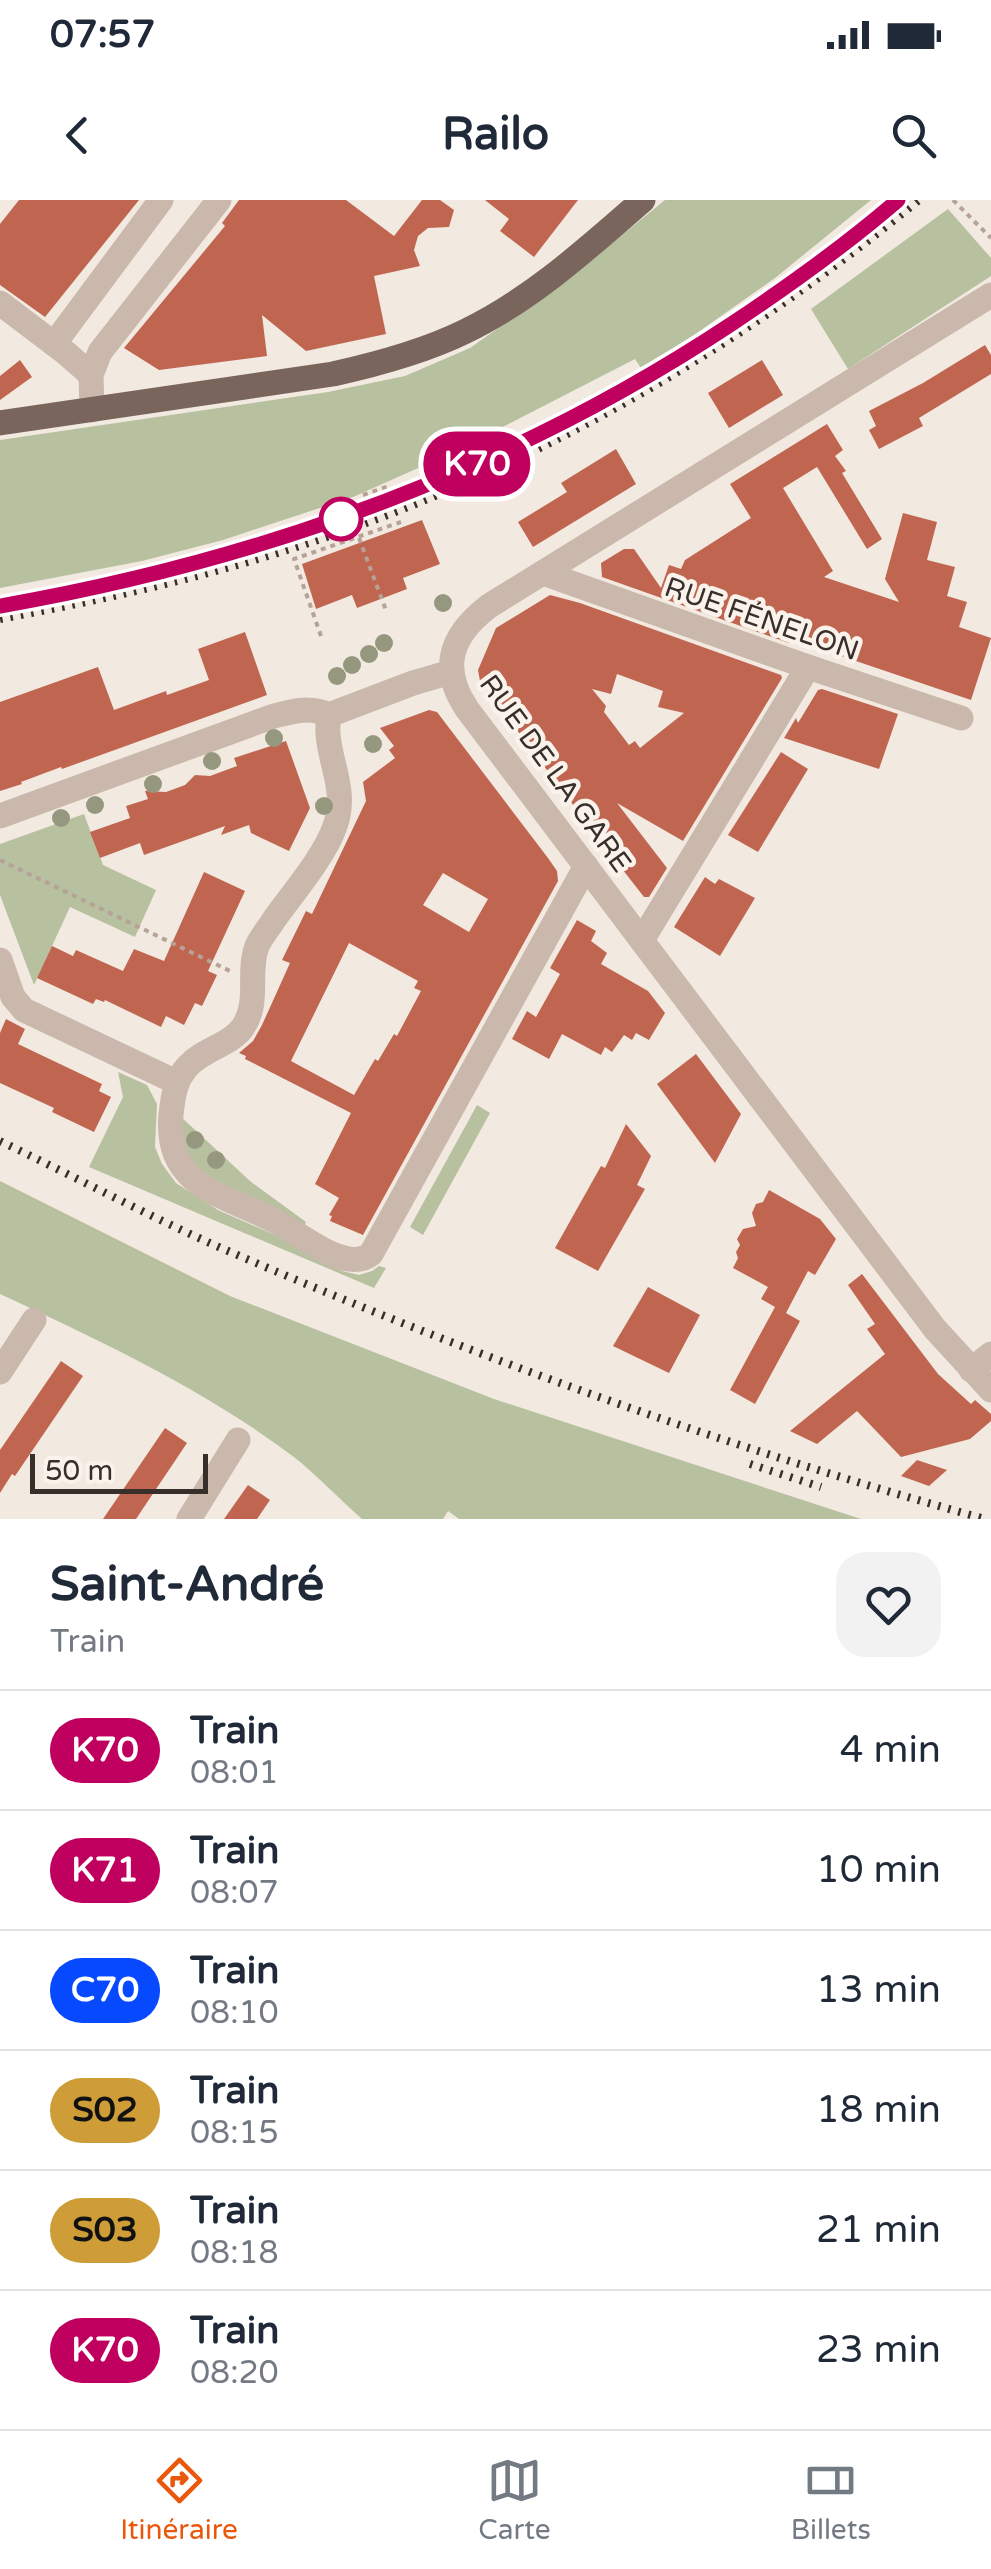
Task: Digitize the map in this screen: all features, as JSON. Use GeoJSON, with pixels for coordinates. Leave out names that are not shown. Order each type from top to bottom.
{"type":"FeatureCollection","features":[{"type":"Feature","properties":{"kind":"main road"},"geometry":{"type":"LineString","coordinates":[[0,423],[333,374],[424,349],[465,332],[514,303],[596,242],[643,200]]}},
{"type":"Feature","properties":{"kind":"street"},"geometry":{"type":"LineString","coordinates":[[54,344],[161,200]]}},
{"type":"Feature","properties":{"kind":"street"},"geometry":{"type":"LineString","coordinates":[[92,410],[91,375],[100,352],[219,200]]}},
{"type":"Feature","properties":{"kind":"street","name":"RUE DE LA GARE"},"geometry":{"type":"LineString","coordinates":[[991,295],[489,606],[464,628],[455,647],[451,672],[467,708],[935,1330],[981,1362],[991,1390]]}},
{"type":"Feature","properties":{"kind":"street"},"geometry":{"type":"LineString","coordinates":[[0,303],[91,375]]}},
{"type":"Feature","properties":{"kind":"street","name":"RUE FÉNELON"},"geometry":{"type":"LineString","coordinates":[[543,573],[961,718]]}},
{"type":"Feature","properties":{"kind":"street"},"geometry":{"type":"LineString","coordinates":[[642,940],[808,667]]}},
{"type":"Feature","properties":{"kind":"street"},"geometry":{"type":"LineString","coordinates":[[0,816],[274,716],[319,712],[451,672]]}},
{"type":"Feature","properties":{"kind":"street"},"geometry":{"type":"LineString","coordinates":[[319,712],[341,792],[330,839],[258,942],[251,1007],[242,1030],[196,1058],[176,1082],[170,1138],[175,1159],[206,1188],[343,1258],[364,1260],[371,1254],[586,866]]}},
{"type":"Feature","properties":{"kind":"street"},"geometry":{"type":"LineString","coordinates":[[0,960],[13,996],[24,1010],[176,1082]]}},
{"type":"Feature","properties":{"kind":"street"},"geometry":{"type":"LineString","coordinates":[[0,1372],[34,1320]]}},
{"type":"Feature","properties":{"kind":"street"},"geometry":{"type":"LineString","coordinates":[[189,1519],[238,1440]]}},
{"type":"Feature","properties":{"kind":"path"},"geometry":{"type":"LineString","coordinates":[[953,200],[991,238]]}},
{"type":"Feature","properties":{"kind":"path"},"geometry":{"type":"LineString","coordinates":[[363,495],[389,486]]}},
{"type":"Feature","properties":{"kind":"path"},"geometry":{"type":"LineString","coordinates":[[321,636],[294,559],[401,522]]}},
{"type":"Feature","properties":{"kind":"path"},"geometry":{"type":"LineString","coordinates":[[359,537],[387,613]]}},
{"type":"Feature","properties":{"kind":"path"},"geometry":{"type":"LineString","coordinates":[[0,860],[225,970],[252,976]]}},
{"type":"Feature","properties":{"kind":"green space"},"geometry":{"type":"Polygon","coordinates":[[[665,200],[871,200],[775,278],[643,371],[635,359],[452,453],[353,497],[223,540],[142,561],[0,588],[0,440],[328,392],[405,376],[470,348],[568,279],[665,200]]]}},
{"type":"Feature","properties":{"kind":"green space"},"geometry":{"type":"Polygon","coordinates":[[[948,209],[991,258],[991,276],[848,369],[811,309],[948,209]]]}},
{"type":"Feature","properties":{"kind":"green space"},"geometry":{"type":"Polygon","coordinates":[[[84,814],[103,865],[156,890],[135,937],[70,907],[34,985],[0,895],[0,844],[84,814]]]}},
{"type":"Feature","properties":{"kind":"green space"},"geometry":{"type":"Polygon","coordinates":[[[118,1072],[147,1085],[157,1104],[155,1147],[176,1183],[218,1210],[342,1271],[359,1275],[379,1266],[386,1268],[374,1288],[89,1167],[123,1097],[118,1072]]]}},
{"type":"Feature","properties":{"kind":"green space"},"geometry":{"type":"Polygon","coordinates":[[[477,1105],[490,1113],[423,1235],[410,1227],[477,1105]]]}},
{"type":"Feature","properties":{"kind":"green space"},"geometry":{"type":"Polygon","coordinates":[[[179,1115],[250,1181],[306,1222],[304,1227],[227,1189],[183,1156],[179,1115]]]}},
{"type":"Feature","properties":{"kind":"green space"},"geometry":{"type":"Polygon","coordinates":[[[0,1181],[230,1296],[494,1399],[861,1519],[459,1519],[448,1511],[443,1519],[362,1519],[294,1457],[225,1410],[114,1349],[0,1294],[0,1181]]]}},
{"type":"Feature","properties":{"kind":"building"},"geometry":{"type":"Polygon","coordinates":[[[19,200],[139,200],[45,317],[0,285],[0,224],[19,200]]]}},
{"type":"Feature","properties":{"kind":"building"},"geometry":{"type":"Polygon","coordinates":[[[239,200],[346,200],[394,236],[422,200],[440,200],[454,210],[449,227],[428,228],[418,236],[414,250],[420,266],[374,276],[386,334],[306,351],[262,315],[267,356],[159,370],[124,348],[225,226],[222,223],[239,200]]]}},
{"type":"Feature","properties":{"kind":"building"},"geometry":{"type":"Polygon","coordinates":[[[485,200],[578,200],[534,257],[500,231],[509,219],[485,200]]]}},
{"type":"Feature","properties":{"kind":"building"},"geometry":{"type":"Polygon","coordinates":[[[985,345],[991,355],[991,374],[919,418],[923,426],[879,449],[869,430],[876,426],[869,411],[985,345]]]}},
{"type":"Feature","properties":{"kind":"building"},"geometry":{"type":"Polygon","coordinates":[[[20,360],[32,377],[0,400],[0,376],[20,360]]]}},
{"type":"Feature","properties":{"kind":"building"},"geometry":{"type":"Polygon","coordinates":[[[762,360],[783,395],[729,428],[708,393],[762,360]]]}},
{"type":"Feature","properties":{"kind":"building"},"geometry":{"type":"Polygon","coordinates":[[[827,424],[843,450],[835,456],[846,471],[842,473],[882,539],[867,549],[817,467],[783,488],[833,571],[824,577],[899,602],[885,579],[903,513],[937,522],[927,560],[955,567],[947,596],[967,602],[959,627],[991,638],[971,700],[791,639],[789,643],[602,577],[601,563],[624,549],[634,549],[661,588],[669,565],[681,569],[685,560],[751,518],[730,484],[827,424]]]}},
{"type":"Feature","properties":{"kind":"building"},"geometry":{"type":"Polygon","coordinates":[[[616,449],[636,484],[533,547],[518,522],[567,492],[561,483],[616,449]]]}},
{"type":"Feature","properties":{"kind":"building"},"geometry":{"type":"Polygon","coordinates":[[[422,520],[440,564],[403,578],[407,589],[357,608],[352,595],[316,609],[302,564],[422,520]]]}},
{"type":"Feature","properties":{"kind":"building"},"geometry":{"type":"Polygon","coordinates":[[[550,595],[781,675],[683,841],[617,803],[667,868],[649,897],[644,897],[612,856],[620,842],[589,826],[480,681],[478,670],[496,628],[550,595]],[[617,674],[611,694],[592,689],[629,745],[635,741],[640,748],[684,713],[658,707],[663,691],[617,674]]]}},
{"type":"Feature","properties":{"kind":"building"},"geometry":{"type":"Polygon","coordinates":[[[245,632],[267,695],[0,791],[0,702],[98,667],[114,710],[166,691],[167,695],[209,680],[198,649],[245,632]]]}},
{"type":"Feature","properties":{"kind":"building"},"geometry":{"type":"Polygon","coordinates":[[[822,689],[898,714],[879,769],[784,738],[822,689]]]}},
{"type":"Feature","properties":{"kind":"building"},"geometry":{"type":"Polygon","coordinates":[[[429,710],[437,712],[548,858],[557,871],[558,881],[363,1235],[330,1221],[329,1215],[339,1198],[315,1184],[351,1113],[239,1053],[253,1041],[262,1025],[290,963],[282,960],[306,911],[312,914],[366,801],[363,782],[395,758],[389,750],[394,746],[380,728],[429,710]],[[443,873],[423,905],[469,932],[488,899],[443,873]],[[349,943],[291,1061],[354,1095],[375,1059],[378,1061],[394,1034],[397,1036],[421,991],[414,988],[418,981],[349,943]]]}},
{"type":"Feature","properties":{"kind":"building"},"geometry":{"type":"Polygon","coordinates":[[[286,741],[310,808],[289,851],[251,833],[249,825],[221,835],[225,826],[144,855],[140,843],[100,858],[90,832],[130,818],[126,806],[148,799],[145,791],[166,792],[185,785],[195,775],[210,776],[237,766],[234,758],[286,741]]]}},
{"type":"Feature","properties":{"kind":"building"},"geometry":{"type":"Polygon","coordinates":[[[781,752],[808,769],[758,852],[728,835],[781,752]]]}},
{"type":"Feature","properties":{"kind":"building"},"geometry":{"type":"Polygon","coordinates":[[[204,872],[245,891],[208,971],[217,975],[202,1006],[195,1003],[184,1025],[166,1016],[161,1027],[105,1000],[96,999],[93,1004],[37,978],[52,946],[73,956],[76,950],[123,971],[134,949],[164,961],[204,872]]]}},
{"type":"Feature","properties":{"kind":"building"},"geometry":{"type":"Polygon","coordinates":[[[705,877],[715,884],[719,879],[755,898],[720,956],[674,927],[705,877]]]}},
{"type":"Feature","properties":{"kind":"building"},"geometry":{"type":"Polygon","coordinates":[[[577,920],[596,931],[591,941],[607,953],[601,964],[648,991],[665,1013],[649,1040],[636,1033],[632,1040],[624,1035],[612,1052],[605,1047],[601,1055],[562,1034],[549,1059],[512,1039],[527,1011],[536,1017],[560,974],[550,968],[577,920]]]}},
{"type":"Feature","properties":{"kind":"building"},"geometry":{"type":"Polygon","coordinates":[[[6,1019],[25,1029],[18,1044],[102,1084],[99,1091],[111,1097],[94,1132],[0,1083],[0,1033],[6,1019]]]}},
{"type":"Feature","properties":{"kind":"building"},"geometry":{"type":"Polygon","coordinates":[[[696,1054],[741,1114],[715,1163],[657,1084],[696,1054]]]}},
{"type":"Feature","properties":{"kind":"building"},"geometry":{"type":"Polygon","coordinates":[[[626,1124],[651,1156],[637,1185],[645,1189],[598,1271],[555,1248],[601,1166],[605,1168],[626,1124]]]}},
{"type":"Feature","properties":{"kind":"building"},"geometry":{"type":"Polygon","coordinates":[[[769,1190],[820,1219],[836,1239],[815,1275],[808,1271],[786,1313],[800,1321],[755,1404],[730,1390],[775,1307],[761,1299],[768,1287],[733,1268],[740,1245],[737,1239],[743,1229],[756,1226],[752,1213],[769,1190]]]}},
{"type":"Feature","properties":{"kind":"building"},"geometry":{"type":"Polygon","coordinates":[[[862,1274],[938,1374],[971,1404],[975,1400],[991,1414],[991,1421],[970,1439],[901,1457],[857,1411],[817,1444],[790,1431],[885,1354],[867,1329],[875,1324],[848,1285],[862,1274]]]}},
{"type":"Feature","properties":{"kind":"building"},"geometry":{"type":"Polygon","coordinates":[[[648,1287],[700,1315],[669,1373],[613,1346],[648,1287]]]}},
{"type":"Feature","properties":{"kind":"building"},"geometry":{"type":"Polygon","coordinates":[[[61,1361],[83,1376],[0,1493],[0,1450],[61,1361]]]}},
{"type":"Feature","properties":{"kind":"building"},"geometry":{"type":"Polygon","coordinates":[[[165,1428],[187,1443],[136,1519],[103,1519],[165,1428]]]}},
{"type":"Feature","properties":{"kind":"building"},"geometry":{"type":"Polygon","coordinates":[[[917,1460],[947,1470],[929,1486],[901,1476],[917,1460]]]}},
{"type":"Feature","properties":{"kind":"building"},"geometry":{"type":"Polygon","coordinates":[[[248,1485],[270,1500],[257,1519],[224,1519],[248,1485]]]}},
{"type":"Feature","properties":{"kind":"railway"},"geometry":{"type":"LineString","coordinates":[[0,619],[145,589],[252,561],[458,486],[540,448],[698,360],[774,310],[919,200]]}},
{"type":"Feature","properties":{"kind":"railway"},"geometry":{"type":"LineString","coordinates":[[0,1141],[212,1244],[497,1360],[788,1461],[985,1519]]}},
{"type":"Feature","properties":{"kind":"railway"},"geometry":{"type":"LineString","coordinates":[[750,1464],[821,1487]]}},
{"type":"Feature","properties":{"kind":"train","name":"K70"},"geometry":{"type":"LineString","coordinates":[[0,606],[238,552],[358,513],[456,474],[566,422],[684,355],[785,288],[898,200]]}}]}
